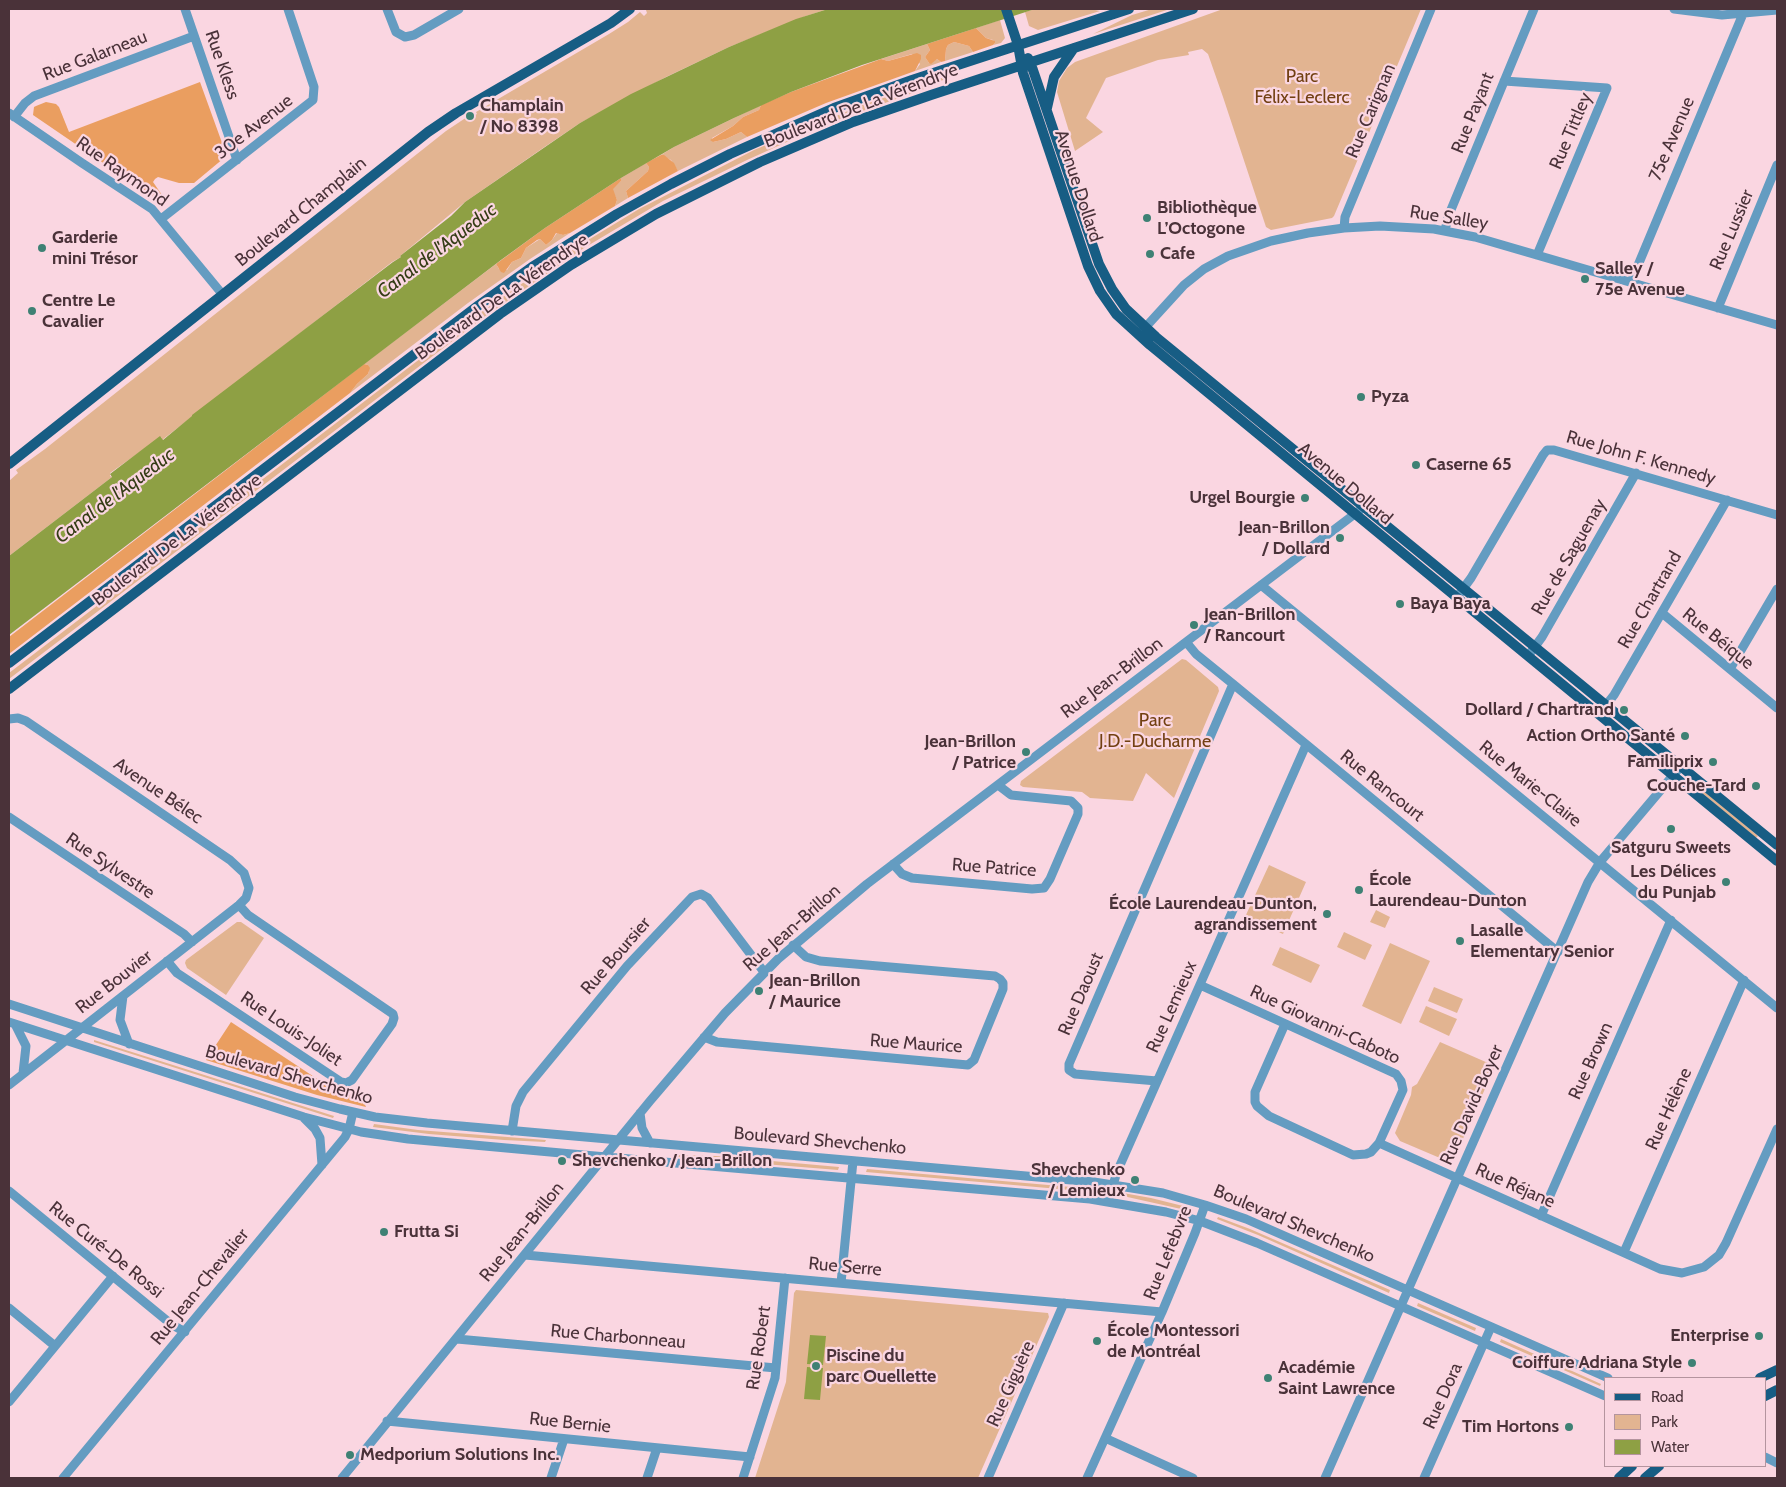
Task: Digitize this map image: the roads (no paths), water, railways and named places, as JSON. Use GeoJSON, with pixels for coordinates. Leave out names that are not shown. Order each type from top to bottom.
{"type":"FeatureCollection","features":[{"type":"Feature","properties":{"kind":"main road","name":"Boulevard Champlain"},"geometry":{"type":"LineString","coordinates":[[9,464],[428,132],[611,23],[630,9]]}},
{"type":"Feature","properties":{"kind":"main road","name":"Avenue Dollard"},"geometry":{"type":"LineString","coordinates":[[1006,9],[1018,45],[1047,109],[1105,276],[1122,304],[1146,327],[1535,647],[1776,842]]}},
{"type":"Feature","properties":{"kind":"main road","name":"Boulevard De La Vérendrye"},"geometry":{"type":"LineString","coordinates":[[9,663],[472,310],[532,267],[588,231],[685,176],[781,130],[870,94],[1129,9]]}},
{"type":"Feature","properties":{"kind":"main road","name":"Boulevard De La Vérendrye"},"geometry":{"type":"LineString","coordinates":[[9,689],[487,324],[531,292],[594,251],[687,198],[795,146],[881,112],[1192,9]]}},
{"type":"Feature","properties":{"kind":"main road"},"geometry":{"type":"LineString","coordinates":[[1047,109],[1054,77],[1074,48]]}},
{"type":"Feature","properties":{"kind":"main road","name":"Avenue Dollard"},"geometry":{"type":"LineString","coordinates":[[1026,64],[1090,272],[1112,310],[1138,336],[1777,860]]}},
{"type":"Feature","properties":{"kind":"main road"},"geometry":{"type":"LineString","coordinates":[[1762,1377],[1777,1370]]}},
{"type":"Feature","properties":{"kind":"main road"},"geometry":{"type":"LineString","coordinates":[[1619,1478],[1631,1467]]}},
{"type":"Feature","properties":{"kind":"main road"},"geometry":{"type":"LineString","coordinates":[[1645,1478],[1658,1467]]}},
{"type":"Feature","properties":{"kind":"street","name":"Rue Kless"},"geometry":{"type":"LineString","coordinates":[[185,9],[237,160]]}},
{"type":"Feature","properties":{"kind":"street","name":"30e Avenue"},"geometry":{"type":"LineString","coordinates":[[161,219],[310,104],[314,97],[314,87],[288,9]]}},
{"type":"Feature","properties":{"kind":"street"},"geometry":{"type":"LineString","coordinates":[[387,9],[396,32],[405,36],[414,35],[459,9]]}},
{"type":"Feature","properties":{"kind":"street","name":"Rue Carignan"},"geometry":{"type":"LineString","coordinates":[[1344,228],[1345,217],[1431,9]]}},
{"type":"Feature","properties":{"kind":"street","name":"Rue Payant"},"geometry":{"type":"LineString","coordinates":[[1445,231],[1448,217],[1534,9]]}},
{"type":"Feature","properties":{"kind":"street"},"geometry":{"type":"LineString","coordinates":[[1674,9],[1722,15],[1744,11],[1777,10]]}},
{"type":"Feature","properties":{"kind":"street","name":"75e Avenue"},"geometry":{"type":"LineString","coordinates":[[1630,282],[1744,11]]}},
{"type":"Feature","properties":{"kind":"street","name":"Rue Galarneau"},"geometry":{"type":"LineString","coordinates":[[12,115],[34,96],[194,36]]}},
{"type":"Feature","properties":{"kind":"street","name":"Rue Tittley"},"geometry":{"type":"LineString","coordinates":[[1504,81],[1607,88],[1537,255]]}},
{"type":"Feature","properties":{"kind":"street","name":"Rue Raymond"},"geometry":{"type":"LineString","coordinates":[[12,115],[152,209],[223,295]]}},
{"type":"Feature","properties":{"kind":"street","name":"Rue Lussier"},"geometry":{"type":"LineString","coordinates":[[1718,308],[1777,165]]}},
{"type":"Feature","properties":{"kind":"street","name":"Rue Salley"},"geometry":{"type":"LineString","coordinates":[[1138,336],[1184,285],[1204,269],[1220,260],[1271,241],[1344,228],[1393,226],[1475,236],[1777,325]]}},
{"type":"Feature","properties":{"kind":"street","name":"Rue John F. Kennedy"},"geometry":{"type":"LineString","coordinates":[[1456,597],[1464,588],[1547,450],[1554,450],[1636,473],[1777,515]]}},
{"type":"Feature","properties":{"kind":"street","name":"Rue de Saguenay"},"geometry":{"type":"LineString","coordinates":[[1527,656],[1535,647],[1636,473]]}},
{"type":"Feature","properties":{"kind":"street","name":"Rue Chartrand"},"geometry":{"type":"LineString","coordinates":[[1599,714],[1662,613],[1727,500]]}},
{"type":"Feature","properties":{"kind":"street","name":"Rue Jean-Brillon"},"geometry":{"type":"LineString","coordinates":[[342,1478],[640,1113],[704,1037],[764,972],[831,912],[1187,643],[1197,633],[1364,506]]}},
{"type":"Feature","properties":{"kind":"street","name":"Rue Marie-Claire"},"geometry":{"type":"LineString","coordinates":[[1261,585],[1777,1008]]}},
{"type":"Feature","properties":{"kind":"street"},"geometry":{"type":"LineString","coordinates":[[1730,669],[1777,590]]}},
{"type":"Feature","properties":{"kind":"street","name":"Rue Béique"},"geometry":{"type":"LineString","coordinates":[[1662,613],[1777,708]]}},
{"type":"Feature","properties":{"kind":"street","name":"Rue Rancourt"},"geometry":{"type":"LineString","coordinates":[[1187,643],[1196,654],[1558,952]]}},
{"type":"Feature","properties":{"kind":"street","name":"Rue Daoust"},"geometry":{"type":"LineString","coordinates":[[1157,1081],[1075,1074],[1069,1070],[1069,1064],[1233,684]]}},
{"type":"Feature","properties":{"kind":"street","name":"Avenue Bélec"},"geometry":{"type":"LineString","coordinates":[[9,719],[20,719],[234,863],[244,873],[249,885],[248,895],[239,905]]}},
{"type":"Feature","properties":{"kind":"street","name":"Rue Lemieux"},"geometry":{"type":"LineString","coordinates":[[1108,1201],[1112,1184],[1306,745]]}},
{"type":"Feature","properties":{"kind":"street","name":"Rue David-Boyer"},"geometry":{"type":"LineString","coordinates":[[1325,1478],[1588,882],[1600,862],[1681,766]]}},
{"type":"Feature","properties":{"kind":"street","name":"Rue Patrice"},"geometry":{"type":"LineString","coordinates":[[893,864],[905,876],[912,878],[1032,889],[1044,888],[1050,879],[1078,814],[1078,808],[1071,802],[1011,795],[998,785]]}},
{"type":"Feature","properties":{"kind":"street","name":"Rue Sylvestre"},"geometry":{"type":"LineString","coordinates":[[9,817],[184,934],[192,942]]}},
{"type":"Feature","properties":{"kind":"street"},"geometry":{"type":"LineString","coordinates":[[1766,851],[1776,842]]}},
{"type":"Feature","properties":{"kind":"street","name":"Rue Boursier"},"geometry":{"type":"LineString","coordinates":[[512,1130],[517,1102],[526,1088],[628,966],[692,897],[701,894],[708,898],[764,972]]}},
{"type":"Feature","properties":{"kind":"street","name":"Rue Bouvier"},"geometry":{"type":"LineString","coordinates":[[9,1085],[239,905]]}},
{"type":"Feature","properties":{"kind":"street","name":"Rue Louis-Joliet"},"geometry":{"type":"LineString","coordinates":[[167,961],[177,972],[341,1082],[346,1083],[352,1080],[392,1024],[393,1014],[248,915],[239,905]]}},
{"type":"Feature","properties":{"kind":"street","name":"Rue Brown"},"geometry":{"type":"LineString","coordinates":[[1541,1216],[1671,920]]}},
{"type":"Feature","properties":{"kind":"street","name":"Rue Maurice"},"geometry":{"type":"LineString","coordinates":[[704,1037],[718,1042],[968,1065],[974,1060],[1003,989],[1003,983],[995,976],[820,961],[806,957],[793,945]]}},
{"type":"Feature","properties":{"kind":"street","name":"Rue Hélène"},"geometry":{"type":"LineString","coordinates":[[1624,1252],[1744,980]]}},
{"type":"Feature","properties":{"kind":"street","name":"Rue Giovanni-Caboto"},"geometry":{"type":"LineString","coordinates":[[1200,985],[1392,1071],[1399,1076],[1402,1090],[1380,1143]]}},
{"type":"Feature","properties":{"kind":"street"},"geometry":{"type":"LineString","coordinates":[[123,996],[120,1020],[129,1044]]}},
{"type":"Feature","properties":{"kind":"street","name":"Boulevard Shevchenko"},"geometry":{"type":"LineString","coordinates":[[9,1004],[295,1097],[353,1112],[404,1121],[1112,1184],[1163,1193],[1205,1204],[1253,1222],[1606,1377]]}},
{"type":"Feature","properties":{"kind":"street"},"geometry":{"type":"LineString","coordinates":[[12,1023],[22,1036],[26,1046],[23,1074]]}},
{"type":"Feature","properties":{"kind":"street","name":"Boulevard Shevchenko"},"geometry":{"type":"LineString","coordinates":[[12,1023],[304,1117],[349,1129],[408,1139],[1108,1201],[1159,1210],[1200,1221],[1257,1243],[1604,1396]]}},
{"type":"Feature","properties":{"kind":"street"},"geometry":{"type":"LineString","coordinates":[[1285,1024],[1256,1092],[1255,1102],[1257,1106],[1269,1116],[1354,1155],[1371,1152],[1380,1143]]}},
{"type":"Feature","properties":{"kind":"street","name":"Rue Jean-Chevalier"},"geometry":{"type":"LineString","coordinates":[[63,1478],[322,1165],[349,1129],[353,1112]]}},
{"type":"Feature","properties":{"kind":"street"},"geometry":{"type":"LineString","coordinates":[[640,1113],[642,1128],[650,1143]]}},
{"type":"Feature","properties":{"kind":"street"},"geometry":{"type":"LineString","coordinates":[[304,1117],[320,1138],[322,1165]]}},
{"type":"Feature","properties":{"kind":"street","name":"Rue Réjane"},"geometry":{"type":"LineString","coordinates":[[1380,1143],[1660,1269],[1676,1273],[1697,1270],[1712,1262],[1726,1243],[1777,1129]]}},
{"type":"Feature","properties":{"kind":"street"},"geometry":{"type":"LineString","coordinates":[[841,1283],[853,1161]]}},
{"type":"Feature","properties":{"kind":"street","name":"Rue Curé-De Rossi"},"geometry":{"type":"LineString","coordinates":[[9,1191],[170,1324],[185,1332]]}},
{"type":"Feature","properties":{"kind":"street","name":"Rue Lefebvre"},"geometry":{"type":"LineString","coordinates":[[1087,1478],[1162,1312],[1200,1221],[1205,1204]]}},
{"type":"Feature","properties":{"kind":"street","name":"Rue Serre"},"geometry":{"type":"LineString","coordinates":[[525,1255],[1162,1312]]}},
{"type":"Feature","properties":{"kind":"street"},"geometry":{"type":"LineString","coordinates":[[9,1402],[113,1276]]}},
{"type":"Feature","properties":{"kind":"street","name":"Rue Robert"},"geometry":{"type":"LineString","coordinates":[[743,1478],[775,1378],[785,1278]]}},
{"type":"Feature","properties":{"kind":"street","name":"Rue Giguère"},"geometry":{"type":"LineString","coordinates":[[988,1478],[1064,1303]]}},
{"type":"Feature","properties":{"kind":"street"},"geometry":{"type":"LineString","coordinates":[[9,1308],[55,1346]]}},
{"type":"Feature","properties":{"kind":"street","name":"Rue Dora"},"geometry":{"type":"LineString","coordinates":[[1424,1478],[1491,1327]]}},
{"type":"Feature","properties":{"kind":"street","name":"Rue Charbonneau"},"geometry":{"type":"LineString","coordinates":[[457,1339],[776,1368]]}},
{"type":"Feature","properties":{"kind":"street","name":"Rue Bernie"},"geometry":{"type":"LineString","coordinates":[[387,1421],[750,1457]]}},
{"type":"Feature","properties":{"kind":"street"},"geometry":{"type":"LineString","coordinates":[[1105,1438],[1194,1478]]}},
{"type":"Feature","properties":{"kind":"street"},"geometry":{"type":"LineString","coordinates":[[551,1478],[564,1439]]}},
{"type":"Feature","properties":{"kind":"street"},"geometry":{"type":"LineString","coordinates":[[647,1478],[657,1448]]}},
{"type":"Feature","properties":{"kind":"water","name":"Canal de l'Aqueduc"},"geometry":{"type":"Polygon","coordinates":[[[828,9],[1035,9],[862,65],[791,92],[674,147],[621,178],[545,228],[501,260],[9,635],[9,556],[112,477],[110,474],[160,436],[163,440],[192,415],[401,257],[465,202],[580,123],[631,94],[729,47],[796,19],[828,9]]]}},
{"type":"Feature","properties":{"kind":"water"},"geometry":{"type":"Polygon","coordinates":[[[810,1335],[826,1336],[823,1365],[807,1364],[810,1335]]]}},
{"type":"Feature","properties":{"kind":"water"},"geometry":{"type":"Polygon","coordinates":[[[807,1367],[823,1368],[820,1400],[804,1399],[807,1367]]]}},
{"type":"Feature","properties":{"kind":"place","name":"Champlain / No 8398"},"geometry":{"type":"Point","coordinates":[470,116]}},
{"type":"Feature","properties":{"kind":"place","name":"Bibliothèque L’Octogone"},"geometry":{"type":"Point","coordinates":[1147,218]}},
{"type":"Feature","properties":{"kind":"place","name":"Garderie mini Trésor"},"geometry":{"type":"Point","coordinates":[42,248]}},
{"type":"Feature","properties":{"kind":"place","name":"Cafe"},"geometry":{"type":"Point","coordinates":[1150,254]}},
{"type":"Feature","properties":{"kind":"place","name":"Salley / 75e Avenue"},"geometry":{"type":"Point","coordinates":[1585,279]}},
{"type":"Feature","properties":{"kind":"place","name":"Centre Le Cavalier"},"geometry":{"type":"Point","coordinates":[32,311]}},
{"type":"Feature","properties":{"kind":"place","name":"Pyza"},"geometry":{"type":"Point","coordinates":[1361,397]}},
{"type":"Feature","properties":{"kind":"place","name":"Caserne 65"},"geometry":{"type":"Point","coordinates":[1416,465]}},
{"type":"Feature","properties":{"kind":"place","name":"Urgel Bourgie"},"geometry":{"type":"Point","coordinates":[1305,498]}},
{"type":"Feature","properties":{"kind":"place","name":"Jean-Brillon / Dollard"},"geometry":{"type":"Point","coordinates":[1340,538]}},
{"type":"Feature","properties":{"kind":"place","name":"Baya Baya"},"geometry":{"type":"Point","coordinates":[1400,604]}},
{"type":"Feature","properties":{"kind":"place","name":"Jean-Brillon / Rancourt"},"geometry":{"type":"Point","coordinates":[1194,625]}},
{"type":"Feature","properties":{"kind":"place","name":"Dollard / Chartrand"},"geometry":{"type":"Point","coordinates":[1624,710]}},
{"type":"Feature","properties":{"kind":"place","name":"Action Ortho Santé"},"geometry":{"type":"Point","coordinates":[1685,736]}},
{"type":"Feature","properties":{"kind":"place","name":"Jean-Brillon / Patrice"},"geometry":{"type":"Point","coordinates":[1026,752]}},
{"type":"Feature","properties":{"kind":"place","name":"Familiprix"},"geometry":{"type":"Point","coordinates":[1713,762]}},
{"type":"Feature","properties":{"kind":"place","name":"Couche-Tard"},"geometry":{"type":"Point","coordinates":[1756,786]}},
{"type":"Feature","properties":{"kind":"place","name":"Satguru Sweets"},"geometry":{"type":"Point","coordinates":[1671,829]}},
{"type":"Feature","properties":{"kind":"place","name":"Les Délices du Punjab"},"geometry":{"type":"Point","coordinates":[1726,882]}},
{"type":"Feature","properties":{"kind":"place","name":"École Laurendeau-Dunton"},"geometry":{"type":"Point","coordinates":[1359,890]}},
{"type":"Feature","properties":{"kind":"place","name":"École Laurendeau-Dunton, agrandissement"},"geometry":{"type":"Point","coordinates":[1327,914]}},
{"type":"Feature","properties":{"kind":"place","name":"Lasalle Elementary Senior"},"geometry":{"type":"Point","coordinates":[1460,941]}},
{"type":"Feature","properties":{"kind":"place","name":"Jean-Brillon / Maurice"},"geometry":{"type":"Point","coordinates":[759,991]}},
{"type":"Feature","properties":{"kind":"place","name":"Shevchenko / Jean-Brillon"},"geometry":{"type":"Point","coordinates":[562,1161]}},
{"type":"Feature","properties":{"kind":"place","name":"Shevchenko / Lemieux"},"geometry":{"type":"Point","coordinates":[1135,1180]}},
{"type":"Feature","properties":{"kind":"place","name":"Frutta Si"},"geometry":{"type":"Point","coordinates":[384,1232]}},
{"type":"Feature","properties":{"kind":"place","name":"Enterprise"},"geometry":{"type":"Point","coordinates":[1759,1336]}},
{"type":"Feature","properties":{"kind":"place","name":"École Montessori de Montréal"},"geometry":{"type":"Point","coordinates":[1097,1341]}},
{"type":"Feature","properties":{"kind":"place","name":"Coiffure Adriana Style"},"geometry":{"type":"Point","coordinates":[1692,1363]}},
{"type":"Feature","properties":{"kind":"place","name":"Piscine du parc Ouellette"},"geometry":{"type":"Point","coordinates":[816,1366]}},
{"type":"Feature","properties":{"kind":"place","name":"Académie Saint Lawrence"},"geometry":{"type":"Point","coordinates":[1268,1378]}},
{"type":"Feature","properties":{"kind":"place","name":"Tim Hortons"},"geometry":{"type":"Point","coordinates":[1569,1427]}},
{"type":"Feature","properties":{"kind":"place","name":"Medporium Solutions Inc."},"geometry":{"type":"Point","coordinates":[350,1455]}},
{"type":"Feature","properties":{"kind":"park label","name":"Parc Félix-Leclerc"},"geometry":{"type":"Point","coordinates":[1302,87]}},
{"type":"Feature","properties":{"kind":"park label","name":"Parc J.D.-Ducharme"},"geometry":{"type":"Point","coordinates":[1155,731]}}]}
